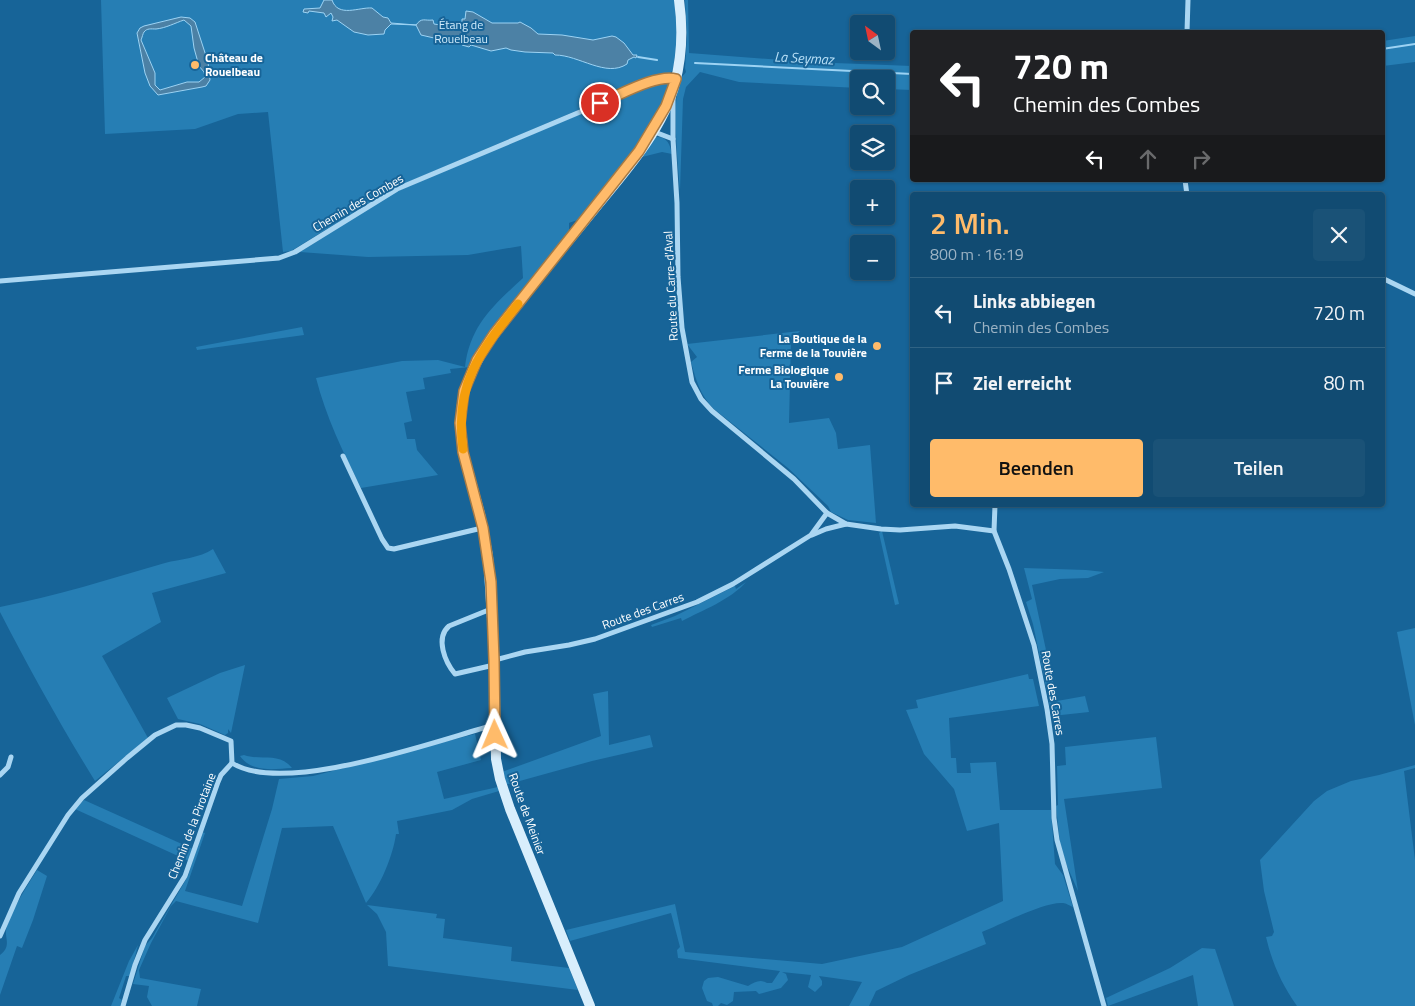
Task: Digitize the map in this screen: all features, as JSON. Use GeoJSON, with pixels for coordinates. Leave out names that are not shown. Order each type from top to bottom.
{"type":"FeatureCollection","features":[{"type":"Feature","properties":{"kind":"street","name":"Route de Meinier"},"geometry":{"type":"LineString","coordinates":[[590,1006],[510,809],[500,779],[496,759],[494,725],[494,662],[488,556],[483,528],[466,466],[461,435],[461,411],[462,400],[472,369],[494,334],[626,170],[666,106],[674,84],[681,48],[682,25],[679,0]]}},
{"type":"Feature","properties":{"kind":"street"},"geometry":{"type":"LineString","coordinates":[[1187,30],[1188,0]]}},
{"type":"Feature","properties":{"kind":"street","name":"Chemin des Combes"},"geometry":{"type":"LineString","coordinates":[[0,281],[279,258],[299,250],[397,189],[656,80],[667,77],[674,84]]}},
{"type":"Feature","properties":{"kind":"street","name":"Route du Carre-d'Aval"},"geometry":{"type":"LineString","coordinates":[[674,84],[673,139],[680,302],[686,356],[694,388],[700,399],[712,411],[794,479],[827,513]]}},
{"type":"Feature","properties":{"kind":"street"},"geometry":{"type":"LineString","coordinates":[[652,131],[673,139]]}},
{"type":"Feature","properties":{"kind":"street"},"geometry":{"type":"LineString","coordinates":[[1385,279],[1415,294]]}},
{"type":"Feature","properties":{"kind":"street"},"geometry":{"type":"LineString","coordinates":[[343,456],[382,540],[388,548],[394,549],[483,528]]}},
{"type":"Feature","properties":{"kind":"street"},"geometry":{"type":"LineString","coordinates":[[994,531],[995,507]]}},
{"type":"Feature","properties":{"kind":"street","name":"Route des Carres"},"geometry":{"type":"LineString","coordinates":[[811,535],[827,513],[846,524]]}},
{"type":"Feature","properties":{"kind":"street","name":"Route des Carres"},"geometry":{"type":"LineString","coordinates":[[492,609],[449,626],[444,631],[442,643],[444,655],[455,674],[525,652],[595,639],[697,602],[733,584],[811,535],[826,529],[846,524],[900,530],[955,526],[994,531],[1009,569],[1034,645],[1052,744],[1054,818],[1057,840],[1104,1006]]}},
{"type":"Feature","properties":{"kind":"street"},"geometry":{"type":"LineString","coordinates":[[0,936],[16,899],[68,815],[91,789],[155,735],[176,724],[186,724],[200,728],[231,741],[232,763],[240,768],[258,773],[284,774],[314,772],[392,754],[494,725]]}},
{"type":"Feature","properties":{"kind":"street"},"geometry":{"type":"LineString","coordinates":[[0,775],[8,767],[11,757]]}},
{"type":"Feature","properties":{"kind":"street","name":"Chemin de la Pirotaine"},"geometry":{"type":"LineString","coordinates":[[123,1006],[135,965],[145,940],[174,897],[185,876],[218,782],[221,775],[232,763]]}},
{"type":"Feature","properties":{"kind":"green space","name":"Étang de Rouelbeau"},"geometry":{"type":"Polygon","coordinates":[[[101,0],[675,0],[678,35],[673,70],[669,74],[658,76],[394,188],[291,251],[283,252],[268,112],[238,114],[195,129],[105,134],[101,0]],[[181,17],[137,33],[146,74],[158,95],[206,86],[210,80],[208,62],[195,22],[181,17]]]}},
{"type":"Feature","properties":{"kind":"green space"},"geometry":{"type":"Polygon","coordinates":[[[685,0],[688,0],[689,53],[809,62],[910,66],[910,90],[895,89],[895,70],[850,70],[850,88],[739,82],[700,72],[686,87],[683,99],[680,190],[676,100],[681,78],[686,72],[687,38],[685,0]]]}},
{"type":"Feature","properties":{"kind":"green space"},"geometry":{"type":"Polygon","coordinates":[[[184,20],[192,27],[194,48],[205,77],[199,82],[187,82],[160,90],[155,85],[155,73],[141,40],[144,31],[184,20]]]}},
{"type":"Feature","properties":{"kind":"green space"},"geometry":{"type":"Polygon","coordinates":[[[1415,36],[1415,62],[1385,66],[1385,41],[1415,36]]]}},
{"type":"Feature","properties":{"kind":"green space"},"geometry":{"type":"Polygon","coordinates":[[[668,82],[668,92],[653,123],[642,140],[588,212],[582,218],[569,223],[569,232],[531,280],[470,367],[450,369],[451,373],[423,378],[425,389],[406,392],[412,421],[404,423],[407,439],[415,439],[417,450],[438,475],[361,488],[341,448],[316,378],[402,361],[438,360],[465,367],[472,339],[485,317],[502,297],[523,278],[521,246],[468,255],[368,257],[300,252],[395,192],[654,83],[668,82]]]}},
{"type":"Feature","properties":{"kind":"green space"},"geometry":{"type":"Polygon","coordinates":[[[655,137],[667,141],[672,154],[662,152],[642,157],[655,137]]]}},
{"type":"Feature","properties":{"kind":"green space"},"geometry":{"type":"Polygon","coordinates":[[[302,327],[304,335],[197,350],[196,347],[302,327]]]}},
{"type":"Feature","properties":{"kind":"green space"},"geometry":{"type":"Polygon","coordinates":[[[800,331],[791,340],[789,423],[829,418],[836,433],[838,449],[870,445],[876,523],[848,520],[831,512],[828,506],[788,468],[714,409],[705,398],[697,381],[691,362],[697,357],[687,344],[800,331]]]}},
{"type":"Feature","properties":{"kind":"green space"},"geometry":{"type":"Polygon","coordinates":[[[882,531],[899,604],[895,605],[879,533],[882,531]]]}},
{"type":"Feature","properties":{"kind":"green space"},"geometry":{"type":"Polygon","coordinates":[[[213,549],[226,573],[152,593],[161,622],[102,656],[148,738],[95,781],[34,676],[0,612],[0,607],[196,556],[213,549]]]}},
{"type":"Feature","properties":{"kind":"green space"},"geometry":{"type":"Polygon","coordinates":[[[1024,568],[1104,572],[1088,578],[1060,579],[1032,585],[1057,701],[1085,696],[1089,712],[1052,716],[1033,624],[1026,602],[1032,599],[1024,568]]]}},
{"type":"Feature","properties":{"kind":"green space"},"geometry":{"type":"Polygon","coordinates":[[[746,582],[724,599],[682,621],[681,618],[652,627],[651,625],[675,616],[735,586],[736,589],[746,582]]]}},
{"type":"Feature","properties":{"kind":"green space"},"geometry":{"type":"Polygon","coordinates":[[[1415,628],[1415,725],[1397,632],[1415,628]]]}},
{"type":"Feature","properties":{"kind":"green space"},"geometry":{"type":"Polygon","coordinates":[[[245,665],[231,733],[228,729],[228,733],[225,735],[200,724],[178,719],[167,698],[220,673],[245,665]]]}},
{"type":"Feature","properties":{"kind":"green space"},"geometry":{"type":"Polygon","coordinates":[[[1028,674],[1029,679],[1033,679],[1039,706],[949,718],[951,758],[956,758],[957,773],[971,773],[970,763],[996,762],[1000,810],[1051,810],[1055,864],[1063,875],[1073,907],[1065,903],[1055,903],[1022,914],[982,932],[986,944],[909,975],[876,991],[869,1006],[849,1006],[862,982],[819,976],[822,985],[815,992],[808,987],[811,975],[782,972],[786,974],[788,980],[781,988],[759,994],[756,991],[734,992],[733,1001],[727,1005],[721,1003],[718,1006],[713,1006],[712,1003],[707,1001],[702,988],[704,981],[708,978],[718,977],[748,986],[760,981],[772,983],[780,971],[678,958],[677,950],[680,947],[671,913],[570,941],[566,930],[675,904],[685,952],[822,964],[902,947],[1003,901],[999,823],[967,831],[954,789],[924,754],[906,710],[918,708],[916,700],[1028,674]]]}},
{"type":"Feature","properties":{"kind":"green space"},"geometry":{"type":"Polygon","coordinates":[[[608,691],[609,745],[650,735],[653,747],[592,761],[505,785],[502,772],[601,736],[593,694],[608,691]]]}},
{"type":"Feature","properties":{"kind":"green space"},"geometry":{"type":"Polygon","coordinates":[[[475,734],[481,760],[437,772],[444,799],[498,787],[499,791],[472,799],[452,810],[397,821],[399,834],[396,834],[389,861],[381,880],[366,903],[333,826],[282,828],[258,923],[176,901],[171,906],[151,943],[139,970],[140,978],[201,989],[197,1006],[152,1006],[147,997],[149,986],[133,984],[145,946],[152,938],[188,876],[202,832],[205,833],[185,891],[242,906],[272,809],[279,779],[313,776],[475,734]]]}},
{"type":"Feature","properties":{"kind":"green space"},"geometry":{"type":"Polygon","coordinates":[[[1156,737],[1162,788],[1064,799],[1078,891],[1060,844],[1056,806],[1058,805],[1057,766],[1066,765],[1065,747],[1156,737]]]}},
{"type":"Feature","properties":{"kind":"green space"},"geometry":{"type":"Polygon","coordinates":[[[240,756],[276,758],[287,763],[292,768],[257,768],[240,756]]]}},
{"type":"Feature","properties":{"kind":"green space"},"geometry":{"type":"Polygon","coordinates":[[[1415,765],[1415,768],[1404,771],[1415,860],[1415,1006],[1297,1006],[1278,973],[1266,937],[1272,936],[1274,932],[1264,891],[1260,860],[1314,801],[1327,791],[1351,781],[1415,765]]]}},
{"type":"Feature","properties":{"kind":"green space"},"geometry":{"type":"Polygon","coordinates":[[[84,800],[193,849],[189,861],[75,809],[84,800]]]}},
{"type":"Feature","properties":{"kind":"green space"},"geometry":{"type":"Polygon","coordinates":[[[37,870],[47,876],[22,948],[17,946],[0,995],[0,955],[7,945],[7,926],[17,904],[37,870]]]}},
{"type":"Feature","properties":{"kind":"green space"},"geometry":{"type":"Polygon","coordinates":[[[367,905],[437,914],[436,918],[445,919],[443,938],[512,947],[511,961],[569,968],[578,990],[388,966],[386,932],[377,914],[367,905]]]}},
{"type":"Feature","properties":{"kind":"green space"},"geometry":{"type":"Polygon","coordinates":[[[138,945],[130,976],[126,976],[119,998],[122,1000],[120,1006],[111,1006],[129,961],[138,945]]]}},
{"type":"Feature","properties":{"kind":"green space"},"geometry":{"type":"Polygon","coordinates":[[[1202,948],[1215,949],[1234,1006],[1198,1006],[1193,975],[1108,1006],[1106,998],[1170,968],[1202,948]]]}},
{"type":"Feature","properties":{"kind":"shaded area"},"geometry":{"type":"Polygon","coordinates":[[[324,0],[332,0],[339,9],[344,10],[372,8],[383,17],[388,18],[391,23],[416,25],[391,24],[384,34],[368,35],[354,32],[337,20],[332,21],[331,13],[326,17],[324,13],[303,12],[304,9],[320,8],[324,0]]]}},
{"type":"Feature","properties":{"kind":"shaded area"},"geometry":{"type":"Polygon","coordinates":[[[466,11],[473,12],[492,23],[520,22],[538,34],[562,35],[593,40],[612,36],[616,37],[624,43],[633,55],[637,55],[636,58],[628,60],[627,64],[619,68],[601,67],[553,53],[525,52],[506,48],[491,51],[471,45],[469,47],[462,45],[459,41],[446,40],[438,36],[434,38],[421,35],[416,25],[422,20],[433,20],[434,24],[455,29],[462,24],[466,11]]]}},
{"type":"Feature","properties":{"kind":"shaded area"},"geometry":{"type":"Polygon","coordinates":[[[181,17],[190,18],[195,22],[208,62],[210,80],[206,86],[158,95],[150,86],[145,73],[137,33],[144,26],[181,17]],[[184,20],[163,28],[148,29],[144,33],[141,40],[155,73],[155,85],[160,90],[187,82],[199,82],[205,77],[204,72],[199,66],[194,48],[191,26],[184,20]]]}},
{"type":"Feature","properties":{"kind":"waterway","name":"La Seymaz"},"geometry":{"type":"LineString","coordinates":[[1385,49],[1415,44]]}},
{"type":"Feature","properties":{"kind":"waterway","name":"La Seymaz"},"geometry":{"type":"LineString","coordinates":[[638,57],[657,60]]}},
{"type":"Feature","properties":{"kind":"waterway","name":"La Seymaz"},"geometry":{"type":"LineString","coordinates":[[695,63],[910,74]]}},
{"type":"Feature","properties":{"kind":"slow traffic"},"geometry":{"type":"LineString","coordinates":[[463,449],[460,423],[466,384],[472,369],[485,347],[518,304]]}},
{"type":"Feature","properties":{"kind":"place","name":"Château de Rouelbeau"},"geometry":{"type":"Point","coordinates":[195,65]}},
{"type":"Feature","properties":{"kind":"place","name":"La Boutique de la Ferme de la Touvière"},"geometry":{"type":"Point","coordinates":[877,346]}},
{"type":"Feature","properties":{"kind":"place","name":"Ferme Biologique La Touvière"},"geometry":{"type":"Point","coordinates":[839,377]}},
{"type":"Feature","properties":{"kind":"route"},"geometry":{"type":"LineString","coordinates":[[495,735],[491,582],[480,514],[463,452],[460,423],[464,391],[472,369],[485,347],[639,151],[659,120],[676,79],[667,77],[656,80],[600,103]]}}]}
